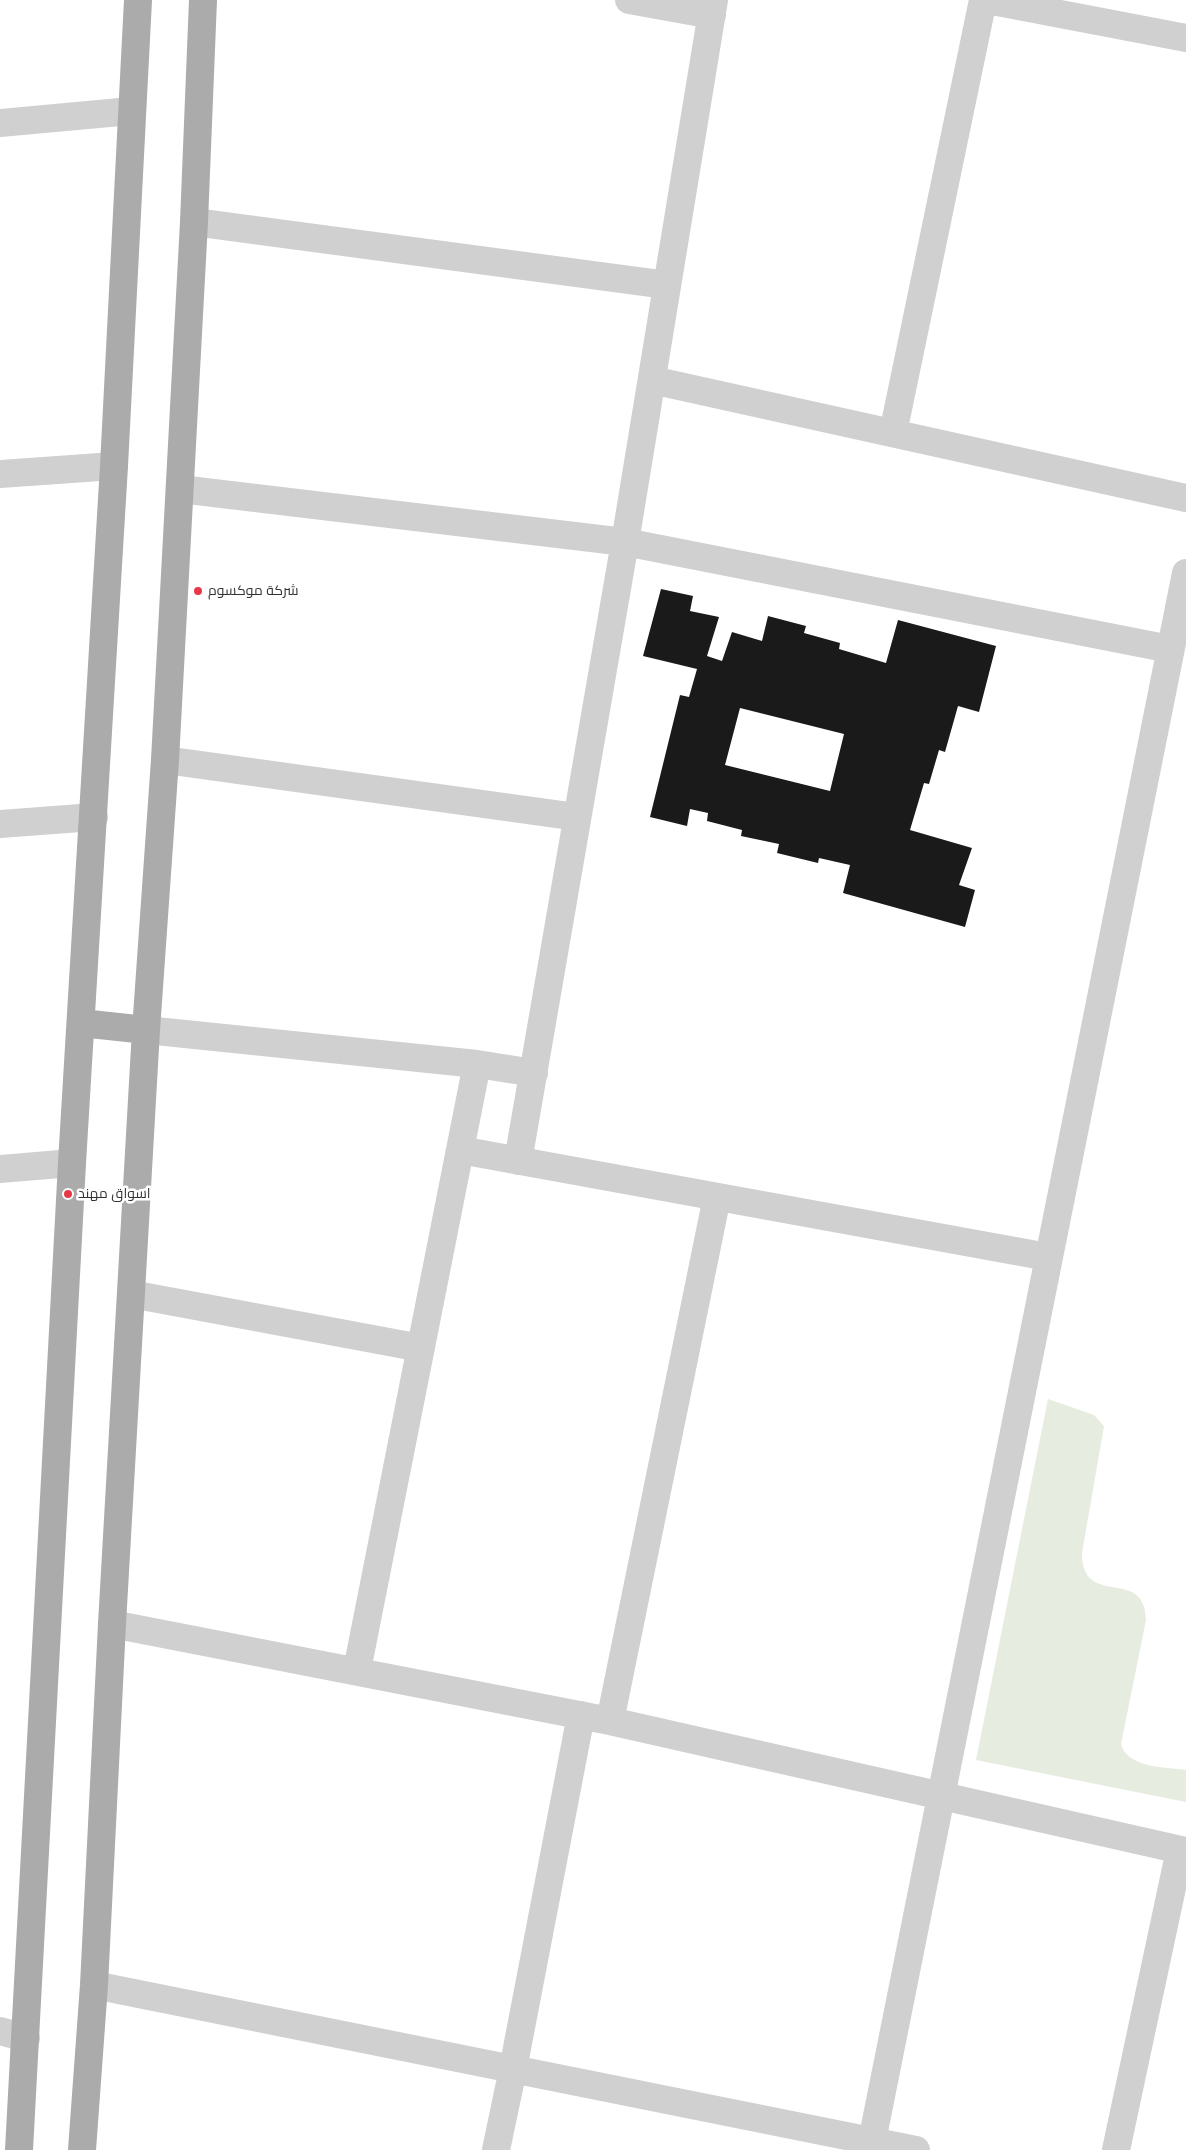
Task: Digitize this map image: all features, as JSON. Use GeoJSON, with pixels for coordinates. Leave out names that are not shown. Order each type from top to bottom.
{"type":"FeatureCollection","features":[{"type":"Feature","properties":{"kind":"main road"},"geometry":{"type":"LineString","coordinates":[[19,2150],[72,1163],[114,466],[138,0]]}},
{"type":"Feature","properties":{"kind":"main road"},"geometry":{"type":"LineString","coordinates":[[82,2150],[94,1985],[130,1294],[165,760],[194,222],[203,0]]}},
{"type":"Feature","properties":{"kind":"main road"},"geometry":{"type":"LineString","coordinates":[[81,1023],[146,1030]]}},
{"type":"Feature","properties":{"kind":"street"},"geometry":{"type":"LineString","coordinates":[[518,1161],[625,542],[713,8],[629,0]]}},
{"type":"Feature","properties":{"kind":"street"},"geometry":{"type":"LineString","coordinates":[[893,433],[983,0]]}},
{"type":"Feature","properties":{"kind":"street"},"geometry":{"type":"LineString","coordinates":[[986,0],[1186,38]]}},
{"type":"Feature","properties":{"kind":"street"},"geometry":{"type":"LineString","coordinates":[[0,122],[131,111]]}},
{"type":"Feature","properties":{"kind":"street"},"geometry":{"type":"LineString","coordinates":[[194,222],[667,285]]}},
{"type":"Feature","properties":{"kind":"street"},"geometry":{"type":"LineString","coordinates":[[652,380],[1186,498]]}},
{"type":"Feature","properties":{"kind":"street"},"geometry":{"type":"LineString","coordinates":[[0,474],[114,466]]}},
{"type":"Feature","properties":{"kind":"street"},"geometry":{"type":"LineString","coordinates":[[180,489],[625,542],[1170,649]]}},
{"type":"Feature","properties":{"kind":"street"},"geometry":{"type":"LineString","coordinates":[[872,2141],[1170,649],[1181,624],[1186,573]]}},
{"type":"Feature","properties":{"kind":"street"},"geometry":{"type":"LineString","coordinates":[[165,760],[578,817]]}},
{"type":"Feature","properties":{"kind":"street"},"geometry":{"type":"LineString","coordinates":[[0,824],[94,817]]}},
{"type":"Feature","properties":{"kind":"street"},"geometry":{"type":"LineString","coordinates":[[146,1030],[477,1064],[534,1073]]}},
{"type":"Feature","properties":{"kind":"street"},"geometry":{"type":"LineString","coordinates":[[357,1670],[477,1064]]}},
{"type":"Feature","properties":{"kind":"street"},"geometry":{"type":"LineString","coordinates":[[460,1150],[1048,1257]]}},
{"type":"Feature","properties":{"kind":"street"},"geometry":{"type":"LineString","coordinates":[[0,1169],[72,1163]]}},
{"type":"Feature","properties":{"kind":"street"},"geometry":{"type":"LineString","coordinates":[[610,1721],[717,1197]]}},
{"type":"Feature","properties":{"kind":"street"},"geometry":{"type":"LineString","coordinates":[[130,1294],[421,1348]]}},
{"type":"Feature","properties":{"kind":"street"},"geometry":{"type":"LineString","coordinates":[[112,1624],[357,1670],[610,1721],[1183,1850],[1116,2150]]}},
{"type":"Feature","properties":{"kind":"street"},"geometry":{"type":"LineString","coordinates":[[496,2150],[581,1715]]}},
{"type":"Feature","properties":{"kind":"street"},"geometry":{"type":"LineString","coordinates":[[94,1985],[916,2150]]}},
{"type":"Feature","properties":{"kind":"street"},"geometry":{"type":"LineString","coordinates":[[0,2031],[26,2038]]}},
{"type":"Feature","properties":{"kind":"shaded area"},"geometry":{"type":"Polygon","coordinates":[[[1048,1399],[1094,1415],[1104,1426],[1082,1553],[1085,1570],[1092,1580],[1102,1585],[1136,1594],[1143,1604],[1146,1620],[1121,1744],[1131,1758],[1139,1762],[1158,1767],[1186,1770],[1186,1802],[976,1760],[1048,1399]]]}},
{"type":"Feature","properties":{"kind":"building"},"geometry":{"type":"Polygon","coordinates":[[[661,589],[693,596],[690,611],[719,617],[707,656],[722,661],[732,632],[762,641],[768,616],[806,626],[804,633],[840,643],[839,649],[886,663],[898,620],[996,646],[979,712],[958,706],[945,752],[939,750],[929,784],[924,783],[910,830],[972,848],[959,885],[975,890],[965,927],[843,893],[850,865],[819,858],[818,863],[777,853],[779,844],[741,836],[742,830],[707,821],[708,813],[690,809],[687,826],[650,817],[680,695],[689,697],[697,669],[643,656],[661,589]],[[740,708],[725,765],[830,791],[844,734],[740,708]]]}},
{"type":"Feature","properties":{"kind":"place","name":"شركة موكسوم"},"geometry":{"type":"Point","coordinates":[198,591]}},
{"type":"Feature","properties":{"kind":"place","name":"اسواق مهند"},"geometry":{"type":"Point","coordinates":[68,1194]}}]}
